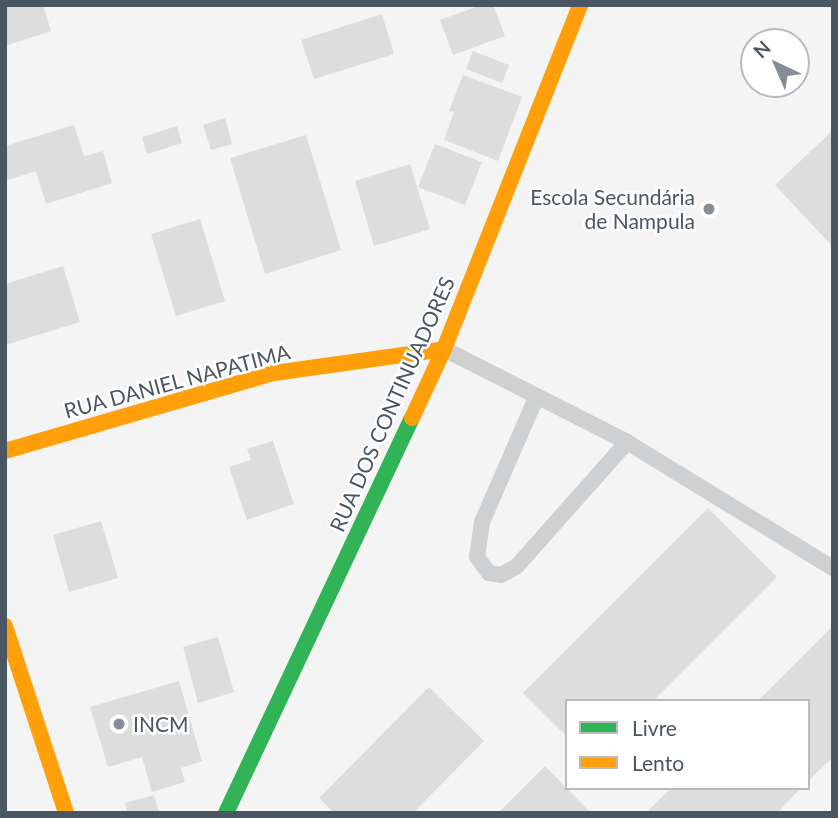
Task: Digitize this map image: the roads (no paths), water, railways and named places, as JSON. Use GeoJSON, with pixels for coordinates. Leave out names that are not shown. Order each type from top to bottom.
{"type":"FeatureCollection","features":[{"type":"Feature","properties":{"kind":"street","name":"RUA DOS CONTINUADORES"},"geometry":{"type":"LineString","coordinates":[[226,813],[444,349],[580,5]]}},
{"type":"Feature","properties":{"kind":"street","name":"RUA DANIEL NAPATIMA"},"geometry":{"type":"LineString","coordinates":[[5,451],[274,373],[444,349]]}},
{"type":"Feature","properties":{"kind":"street"},"geometry":{"type":"LineString","coordinates":[[5,626],[66,813]]}},
{"type":"Feature","properties":{"kind":"lane"},"geometry":{"type":"LineString","coordinates":[[444,349],[627,442],[833,568]]}},
{"type":"Feature","properties":{"kind":"lane"},"geometry":{"type":"LineString","coordinates":[[536,398],[482,522],[477,557],[489,573],[500,575],[517,566],[627,442]]}},
{"type":"Feature","properties":{"kind":"place","name":"Escola Secundária de Nampula"},"geometry":{"type":"Point","coordinates":[709,209]}},
{"type":"Feature","properties":{"kind":"place","name":"INCM"},"geometry":{"type":"Point","coordinates":[119,724]}}]}
